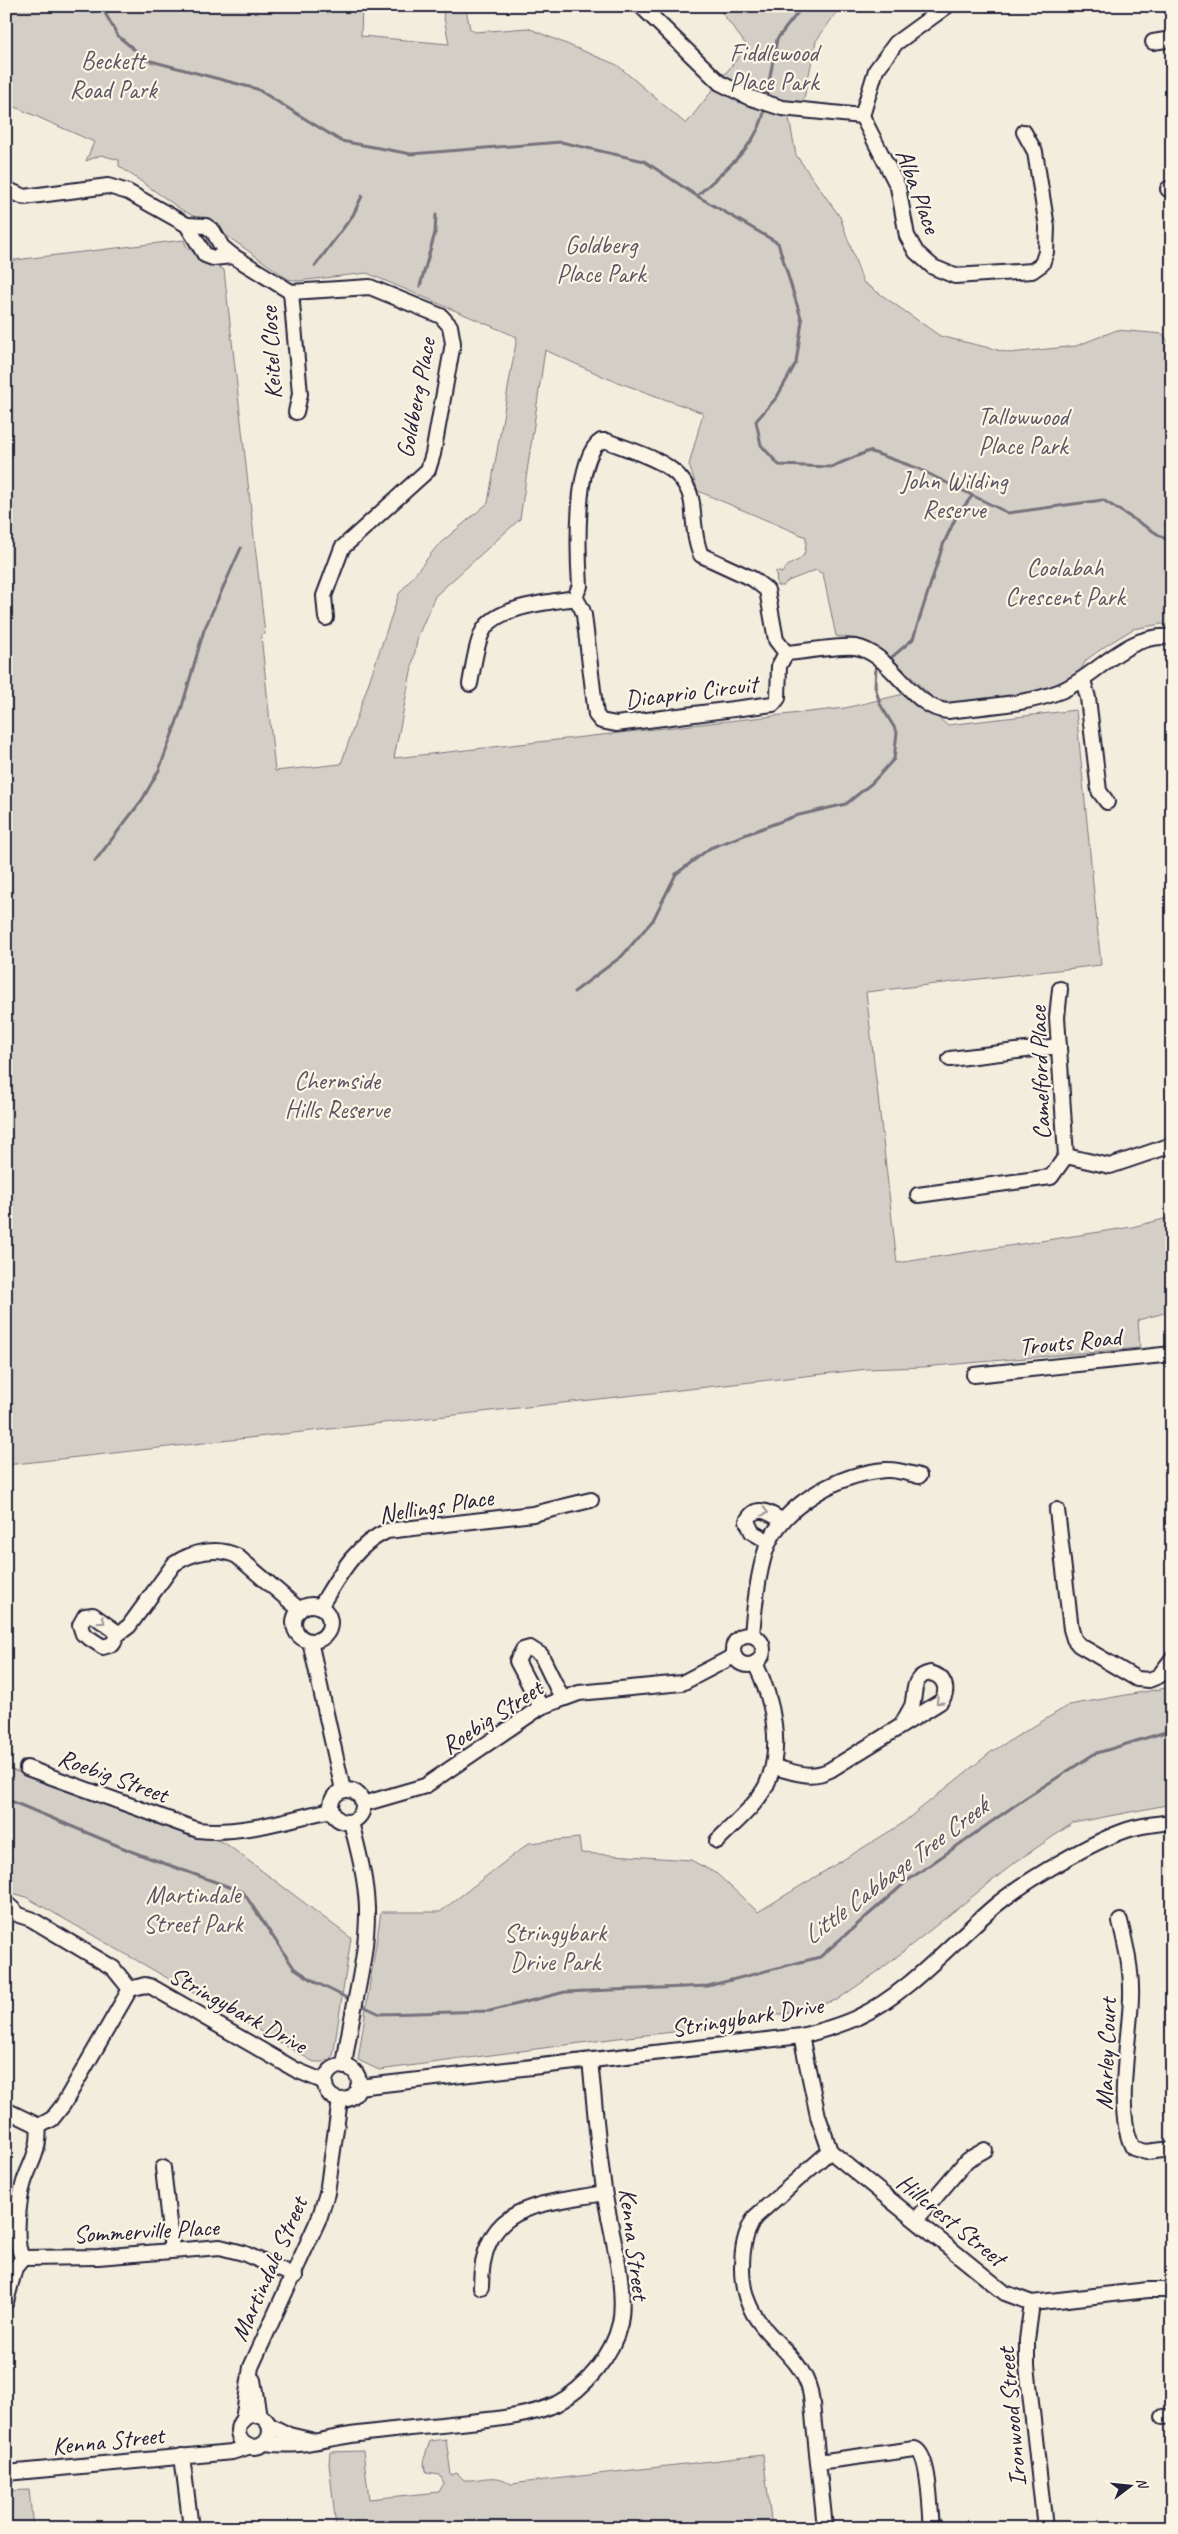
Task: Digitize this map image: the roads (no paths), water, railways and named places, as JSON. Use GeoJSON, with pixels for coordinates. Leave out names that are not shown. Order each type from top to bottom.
{"type":"FeatureCollection","features":[{"type":"Feature","properties":{"kind":"street"},"geometry":{"type":"LineString","coordinates":[[641,6],[720,83],[748,98],[782,108],[862,116],[876,70],[896,43],[947,6]]}},
{"type":"Feature","properties":{"kind":"street"},"geometry":{"type":"LineString","coordinates":[[1153,42],[1172,39]]}},
{"type":"Feature","properties":{"kind":"street","name":"Alba Place"},"geometry":{"type":"LineString","coordinates":[[862,116],[898,187],[907,236],[916,252],[933,267],[955,276],[1032,271],[1042,264],[1046,252],[1047,227],[1035,152],[1024,132]]}},
{"type":"Feature","properties":{"kind":"street"},"geometry":{"type":"LineString","coordinates":[[6,189],[24,197],[108,186],[128,192],[187,225],[204,255],[213,258],[233,256]]}},
{"type":"Feature","properties":{"kind":"street"},"geometry":{"type":"LineString","coordinates":[[187,225],[200,224],[206,226],[213,231],[222,247],[233,256],[291,292]]}},
{"type":"Feature","properties":{"kind":"street","name":"Goldberg Place"},"geometry":{"type":"LineString","coordinates":[[291,292],[370,286],[441,316],[452,332],[453,342],[433,454],[428,470],[342,548],[324,596],[326,618]]}},
{"type":"Feature","properties":{"kind":"street","name":"Keitel Close"},"geometry":{"type":"LineString","coordinates":[[291,292],[300,394],[296,412]]}},
{"type":"Feature","properties":{"kind":"street","name":"Dicaprio Circuit"},"geometry":{"type":"LineString","coordinates":[[607,441],[662,464],[682,476],[691,493],[701,555],[753,580],[767,590],[776,640],[786,654],[779,666],[778,698],[773,704],[740,710],[608,724],[601,721],[594,707],[584,615],[576,598],[580,586],[577,527],[588,461],[591,450],[596,444],[607,441]]}},
{"type":"Feature","properties":{"kind":"street"},"geometry":{"type":"LineString","coordinates":[[470,684],[483,630],[496,618],[517,609],[576,598]]}},
{"type":"Feature","properties":{"kind":"street"},"geometry":{"type":"LineString","coordinates":[[786,654],[855,647],[888,666],[924,702],[940,710],[1040,698],[1084,680],[1123,648],[1147,638],[1172,637]]}},
{"type":"Feature","properties":{"kind":"street"},"geometry":{"type":"LineString","coordinates":[[1084,680],[1088,698],[1099,791],[1107,802]]}},
{"type":"Feature","properties":{"kind":"street","name":"Camelford Place"},"geometry":{"type":"LineString","coordinates":[[1060,989],[1057,1017],[1066,1156]]}},
{"type":"Feature","properties":{"kind":"street"},"geometry":{"type":"LineString","coordinates":[[950,1059],[1059,1046]]}},
{"type":"Feature","properties":{"kind":"street"},"geometry":{"type":"LineString","coordinates":[[918,1195],[1051,1177],[1066,1156],[1110,1166],[1172,1145]]}},
{"type":"Feature","properties":{"kind":"street","name":"Trouts Road"},"geometry":{"type":"LineString","coordinates":[[974,1375],[1172,1354]]}},
{"type":"Feature","properties":{"kind":"street"},"geometry":{"type":"LineString","coordinates":[[752,1636],[754,1612],[769,1542],[784,1521],[812,1496],[852,1478],[886,1470],[919,1476]]}},
{"type":"Feature","properties":{"kind":"street","name":"Nellings Place"},"geometry":{"type":"LineString","coordinates":[[320,1606],[349,1561],[372,1538],[387,1531],[533,1514],[591,1500]]}},
{"type":"Feature","properties":{"kind":"street"},"geometry":{"type":"LineString","coordinates":[[769,1542],[752,1532],[747,1521],[750,1516],[757,1510],[762,1510],[784,1521]]}},
{"type":"Feature","properties":{"kind":"street"},"geometry":{"type":"LineString","coordinates":[[1057,1510],[1071,1629],[1074,1639],[1079,1645],[1137,1680],[1149,1680],[1159,1676],[1172,1659]]}},
{"type":"Feature","properties":{"kind":"street"},"geometry":{"type":"LineString","coordinates":[[117,1635],[129,1626],[174,1564],[183,1558],[205,1552],[227,1551],[236,1556],[300,1610]]}},
{"type":"Feature","properties":{"kind":"street"},"geometry":{"type":"LineString","coordinates":[[310,1605],[320,1606],[328,1614],[328,1631],[321,1639],[310,1641],[304,1639],[296,1631],[294,1620],[300,1610],[310,1605]]}},
{"type":"Feature","properties":{"kind":"street"},"geometry":{"type":"LineString","coordinates":[[744,1635],[752,1636],[762,1646],[762,1656],[755,1663],[741,1663],[734,1656],[733,1647],[737,1640],[744,1635]]}},
{"type":"Feature","properties":{"kind":"street"},"geometry":{"type":"LineString","coordinates":[[310,1641],[343,1790]]}},
{"type":"Feature","properties":{"kind":"street"},"geometry":{"type":"LineString","coordinates":[[541,1708],[517,1661],[523,1650],[530,1648],[540,1655],[562,1698]]}},
{"type":"Feature","properties":{"kind":"street","name":"Roebig Street"},"geometry":{"type":"LineString","coordinates":[[363,1804],[414,1791],[431,1783],[541,1708],[562,1698],[579,1693],[682,1683],[734,1656]]}},
{"type":"Feature","properties":{"kind":"street"},"geometry":{"type":"LineString","coordinates":[[717,1841],[758,1798],[774,1767],[774,1733],[771,1706],[755,1663]]}},
{"type":"Feature","properties":{"kind":"street"},"geometry":{"type":"LineString","coordinates":[[774,1767],[807,1776],[821,1774],[902,1724]]}},
{"type":"Feature","properties":{"kind":"street","name":"Roebig Street"},"geometry":{"type":"LineString","coordinates":[[27,1768],[198,1830],[216,1832],[234,1830],[332,1810]]}},
{"type":"Feature","properties":{"kind":"street"},"geometry":{"type":"LineString","coordinates":[[343,1790],[354,1791],[358,1794],[363,1804],[359,1817],[351,1822],[341,1821],[332,1810],[333,1798],[343,1790]]}},
{"type":"Feature","properties":{"kind":"street"},"geometry":{"type":"LineString","coordinates":[[351,1822],[360,1858],[367,1909],[344,2067],[357,2077],[358,2088]]}},
{"type":"Feature","properties":{"kind":"street","name":"Stringybark Drive"},"geometry":{"type":"LineString","coordinates":[[344,2067],[334,2069],[325,2082],[327,2092],[340,2100],[349,2098],[358,2088],[801,2036],[835,2027],[860,2017],[885,2001],[998,1904],[1092,1844],[1128,1830],[1172,1822]]}},
{"type":"Feature","properties":{"kind":"street","name":"Stringybark Drive"},"geometry":{"type":"LineString","coordinates":[[6,1903],[19,1916],[31,1919],[113,1968],[130,1989],[145,1985],[152,1987],[296,2070],[325,2082]]}},
{"type":"Feature","properties":{"kind":"street","name":"Marley Court"},"geometry":{"type":"LineString","coordinates":[[1120,1922],[1129,1962],[1131,1996],[1124,2088],[1126,2128],[1133,2148],[1140,2151],[1172,2149]]}},
{"type":"Feature","properties":{"kind":"street"},"geometry":{"type":"LineString","coordinates":[[39,2126],[52,2118],[63,2105],[130,1989]]}},
{"type":"Feature","properties":{"kind":"street"},"geometry":{"type":"LineString","coordinates":[[801,2036],[818,2116],[830,2151],[755,2217],[748,2228],[743,2244],[742,2262],[744,2290],[749,2307],[757,2322],[796,2366],[810,2391],[826,2528]]}},
{"type":"Feature","properties":{"kind":"street","name":"Kenna Street"},"geometry":{"type":"LineString","coordinates":[[6,2473],[215,2452],[232,2452],[248,2446],[258,2448],[266,2443],[288,2446],[313,2441],[521,2416],[557,2403],[573,2393],[595,2371],[613,2343],[620,2320],[620,2283],[604,2193],[590,2061]]}},
{"type":"Feature","properties":{"kind":"street","name":"Martindale Street"},"geometry":{"type":"LineString","coordinates":[[243,2420],[251,2367],[295,2276],[320,2216],[326,2193],[340,2100]]}},
{"type":"Feature","properties":{"kind":"street"},"geometry":{"type":"LineString","coordinates":[[6,2110],[39,2126]]}},
{"type":"Feature","properties":{"kind":"street"},"geometry":{"type":"LineString","coordinates":[[6,2302],[15,2268],[24,2258],[20,2254],[17,2238],[23,2183],[38,2142],[39,2126]]}},
{"type":"Feature","properties":{"kind":"street"},"geometry":{"type":"LineString","coordinates":[[916,2220],[967,2160],[985,2150]]}},
{"type":"Feature","properties":{"kind":"street","name":"Hillcrest Street"},"geometry":{"type":"LineString","coordinates":[[830,2151],[1005,2293],[1032,2303],[1148,2290],[1172,2290]]}},
{"type":"Feature","properties":{"kind":"street"},"geometry":{"type":"LineString","coordinates":[[163,2168],[172,2250]]}},
{"type":"Feature","properties":{"kind":"street"},"geometry":{"type":"LineString","coordinates":[[481,2287],[481,2264],[486,2249],[501,2225],[512,2216],[536,2205],[604,2193]]}},
{"type":"Feature","properties":{"kind":"street","name":"Sommerville Place"},"geometry":{"type":"LineString","coordinates":[[24,2258],[98,2257],[220,2247],[243,2253],[295,2276]]}},
{"type":"Feature","properties":{"kind":"street","name":"Ironwood Street"},"geometry":{"type":"LineString","coordinates":[[1032,2303],[1028,2323],[1027,2366],[1045,2528]]}},
{"type":"Feature","properties":{"kind":"street","name":"Martindale Street"},"geometry":{"type":"LineString","coordinates":[[251,2367],[264,2420]]}},
{"type":"Feature","properties":{"kind":"street"},"geometry":{"type":"LineString","coordinates":[[215,2452],[238,2433],[243,2420],[250,2416],[264,2420],[270,2435],[266,2443]]}},
{"type":"Feature","properties":{"kind":"street","name":"Kenna Street"},"geometry":{"type":"LineString","coordinates":[[264,2420],[289,2435],[313,2441]]}},
{"type":"Feature","properties":{"kind":"street"},"geometry":{"type":"LineString","coordinates":[[238,2433],[241,2441],[248,2446]]}},
{"type":"Feature","properties":{"kind":"street"},"geometry":{"type":"LineString","coordinates":[[818,2462],[918,2450],[925,2460],[932,2528]]}},
{"type":"Feature","properties":{"kind":"street"},"geometry":{"type":"LineString","coordinates":[[182,2456],[191,2528]]}},
{"type":"Feature","properties":{"kind":"waterway"},"geometry":{"type":"LineString","coordinates":[[101,6],[118,36],[147,60],[257,89],[341,141],[411,154],[561,142],[644,161],[697,196],[778,243],[802,321],[796,363],[777,397],[756,421],[761,445],[779,465],[831,467],[869,451],[917,468],[1008,513],[1103,500],[1172,543]]}},
{"type":"Feature","properties":{"kind":"waterway"},"geometry":{"type":"LineString","coordinates":[[766,98],[777,39],[803,6]]}},
{"type":"Feature","properties":{"kind":"waterway"},"geometry":{"type":"LineString","coordinates":[[697,196],[729,167],[748,145],[762,121],[765,107]]}},
{"type":"Feature","properties":{"kind":"waterway"},"geometry":{"type":"LineString","coordinates":[[315,266],[353,215],[362,196]]}},
{"type":"Feature","properties":{"kind":"waterway"},"geometry":{"type":"LineString","coordinates":[[420,286],[435,233],[436,215]]}},
{"type":"Feature","properties":{"kind":"waterway"},"geometry":{"type":"LineString","coordinates":[[892,657],[913,639],[943,545],[956,517],[972,496]]}},
{"type":"Feature","properties":{"kind":"waterway"},"geometry":{"type":"LineString","coordinates":[[95,861],[142,800],[159,770],[181,710],[204,630],[241,548]]}},
{"type":"Feature","properties":{"kind":"waterway"},"geometry":{"type":"LineString","coordinates":[[574,992],[622,956],[653,920],[676,874],[710,848],[795,816],[846,804],[872,783],[894,759],[897,732],[880,704],[875,686],[876,667]]}},
{"type":"Feature","properties":{"kind":"waterway","name":"Little Cabbage Tree Creek"},"geometry":{"type":"LineString","coordinates":[[359,2004],[380,2014],[490,2011],[565,1992],[708,1986],[820,1957],[907,1881],[1024,1799],[1094,1754],[1172,1730]]}},
{"type":"Feature","properties":{"kind":"waterway","name":"Little Cabbage Tree Creek"},"geometry":{"type":"LineString","coordinates":[[6,1799],[133,1852],[243,1892],[294,1968],[317,1983],[351,2000]]}},
{"type":"Feature","properties":{"kind":"park label","name":"Fiddlewood Place Park"},"geometry":{"type":"Point","coordinates":[774,68]}},
{"type":"Feature","properties":{"kind":"park label","name":"Beckett Road Park"},"geometry":{"type":"Point","coordinates":[113,76]}},
{"type":"Feature","properties":{"kind":"park label","name":"Goldberg Place Park"},"geometry":{"type":"Point","coordinates":[601,260]}},
{"type":"Feature","properties":{"kind":"park label","name":"Tallowwood Place Park"},"geometry":{"type":"Point","coordinates":[1023,432]}},
{"type":"Feature","properties":{"kind":"park label","name":"John Wilding Reserve"},"geometry":{"type":"Point","coordinates":[954,496]}},
{"type":"Feature","properties":{"kind":"park label","name":"Coolabah Crescent Park"},"geometry":{"type":"Point","coordinates":[1065,582]}},
{"type":"Feature","properties":{"kind":"park label","name":"Chermside Hills Reserve"},"geometry":{"type":"Point","coordinates":[337,1096]}},
{"type":"Feature","properties":{"kind":"park label","name":"Martindale Street Park"},"geometry":{"type":"Point","coordinates":[193,1910]}},
{"type":"Feature","properties":{"kind":"park label","name":"Stringybark Drive Park"},"geometry":{"type":"Point","coordinates":[555,1948]}}]}
